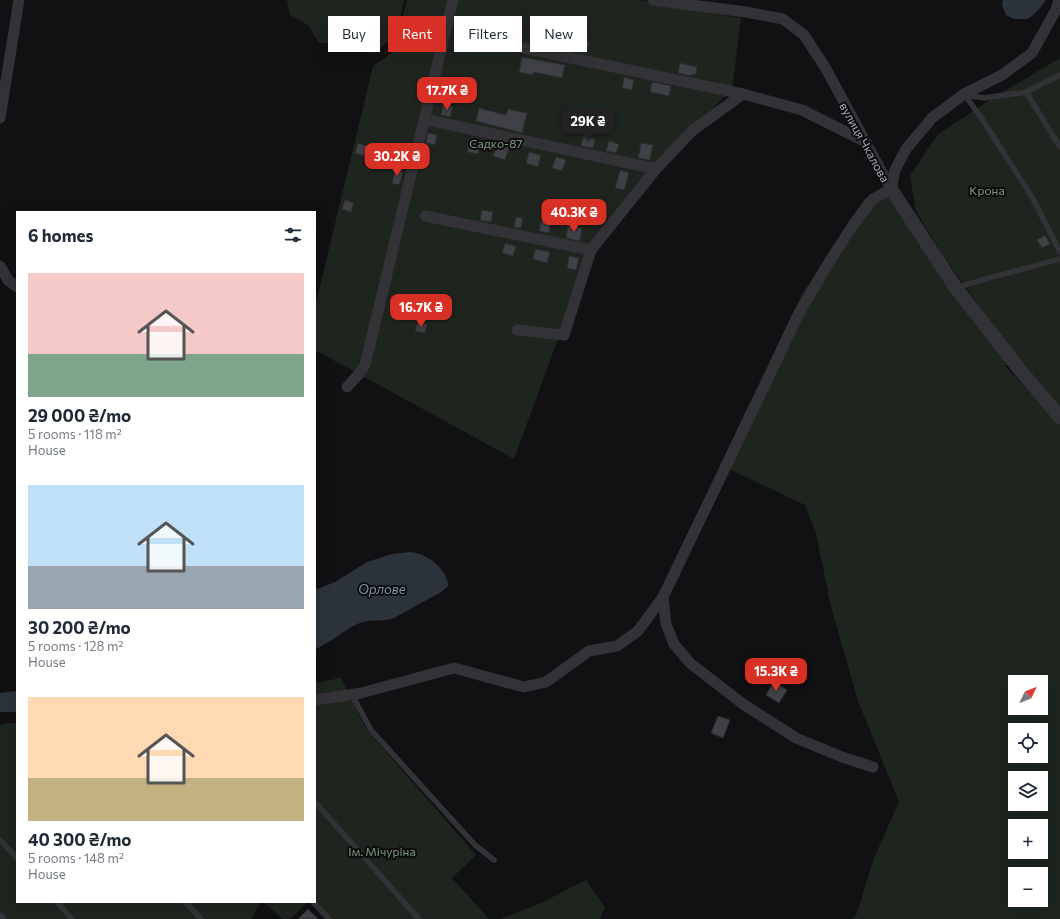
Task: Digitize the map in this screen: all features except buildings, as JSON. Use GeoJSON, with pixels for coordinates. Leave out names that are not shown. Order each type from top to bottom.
{"type":"FeatureCollection","features":[{"type":"Feature","properties":{"kind":"street"},"geometry":{"type":"LineString","coordinates":[[0,118],[19,0]]}},
{"type":"Feature","properties":{"kind":"street"},"geometry":{"type":"LineString","coordinates":[[347,387],[358,376],[365,365],[453,0]]}},
{"type":"Feature","properties":{"kind":"street","name":"вулиця Чкалова"},"geometry":{"type":"LineString","coordinates":[[653,0],[696,3],[783,19],[804,35],[825,67],[891,189]]}},
{"type":"Feature","properties":{"kind":"street","name":"вулиця Чкалова"},"geometry":{"type":"LineString","coordinates":[[891,189],[895,170],[906,149],[932,118],[964,94],[1002,75],[1032,52],[1058,6]]}},
{"type":"Feature","properties":{"kind":"street"},"geometry":{"type":"LineString","coordinates":[[522,47],[743,94],[802,110],[866,142]]}},
{"type":"Feature","properties":{"kind":"street"},"geometry":{"type":"LineString","coordinates":[[517,330],[564,335],[591,250],[656,169],[692,131],[743,94]]}},
{"type":"Feature","properties":{"kind":"street"},"geometry":{"type":"LineString","coordinates":[[424,119],[656,169]]}},
{"type":"Feature","properties":{"kind":"street"},"geometry":{"type":"LineString","coordinates":[[316,700],[361,693],[454,668],[524,686],[546,682],[589,650],[617,646],[638,631],[663,597],[798,315],[855,222],[873,199],[891,189],[956,288],[1020,370],[1060,417]]}},
{"type":"Feature","properties":{"kind":"street"},"geometry":{"type":"LineString","coordinates":[[425,216],[591,250]]}},
{"type":"Feature","properties":{"kind":"street"},"geometry":{"type":"LineString","coordinates":[[0,266],[8,280],[16,286]]}},
{"type":"Feature","properties":{"kind":"street"},"geometry":{"type":"LineString","coordinates":[[663,597],[666,624],[674,644],[696,667],[743,704],[796,738],[842,757],[873,767]]}},
{"type":"Feature","properties":{"kind":"lane"},"geometry":{"type":"LineString","coordinates":[[964,94],[984,98],[1026,92],[1060,75]]}},
{"type":"Feature","properties":{"kind":"lane"},"geometry":{"type":"LineString","coordinates":[[1026,92],[1060,147]]}},
{"type":"Feature","properties":{"kind":"lane"},"geometry":{"type":"LineString","coordinates":[[964,94],[1032,196],[1060,252]]}},
{"type":"Feature","properties":{"kind":"lane"},"geometry":{"type":"LineString","coordinates":[[956,288],[978,280],[1060,259]]}},
{"type":"Feature","properties":{"kind":"lane"},"geometry":{"type":"LineString","coordinates":[[352,694],[371,730],[474,845],[494,860]]}},
{"type":"Feature","properties":{"kind":"lane"},"geometry":{"type":"LineString","coordinates":[[316,803],[419,919]]}},
{"type":"Feature","properties":{"kind":"lane"},"geometry":{"type":"LineString","coordinates":[[0,840],[16,857]]}},
{"type":"Feature","properties":{"kind":"lane"},"geometry":{"type":"LineString","coordinates":[[58,903],[72,919]]}},
{"type":"Feature","properties":{"kind":"lane"},"geometry":{"type":"LineString","coordinates":[[186,903],[201,919]]}},
{"type":"Feature","properties":{"kind":"lane"},"geometry":{"type":"LineString","coordinates":[[314,903],[329,919]]}},
{"type":"Feature","properties":{"kind":"green space"},"geometry":{"type":"Polygon","coordinates":[[[287,0],[404,0],[401,16],[388,16],[388,41],[380,48],[380,16],[328,16],[328,44],[318,42],[308,25],[290,15],[287,0]]]}},
{"type":"Feature","properties":{"kind":"green space","name":"Садко-87"},"geometry":{"type":"Polygon","coordinates":[[[407,0],[639,0],[741,18],[732,90],[662,157],[589,246],[558,339],[514,459],[316,351],[316,303],[373,66],[393,52],[446,52],[446,16],[403,16],[407,0]]]}},
{"type":"Feature","properties":{"kind":"green space","name":"Крона"},"geometry":{"type":"Polygon","coordinates":[[[1060,58],[1060,408],[991,323],[942,254],[916,211],[910,176],[938,134],[996,96],[1060,58]]]}},
{"type":"Feature","properties":{"kind":"green space"},"geometry":{"type":"Polygon","coordinates":[[[890,195],[1013,365],[1004,365],[1060,424],[1060,919],[852,919],[857,913],[874,858],[899,802],[858,701],[831,607],[816,533],[805,505],[720,465],[802,294],[865,198],[890,195]]]}},
{"type":"Feature","properties":{"kind":"green space","name":"Ім. Мічуріна"},"geometry":{"type":"Polygon","coordinates":[[[341,678],[366,729],[476,855],[452,878],[489,919],[326,919],[316,903],[316,683],[341,678]]]}},
{"type":"Feature","properties":{"kind":"green space"},"geometry":{"type":"Polygon","coordinates":[[[16,723],[16,903],[260,903],[251,919],[0,919],[0,725],[16,723]]]}},
{"type":"Feature","properties":{"kind":"green space"},"geometry":{"type":"Polygon","coordinates":[[[586,880],[605,907],[600,919],[500,919],[539,904],[586,880]]]}},
{"type":"Feature","properties":{"kind":"green space"},"geometry":{"type":"Polygon","coordinates":[[[264,903],[307,903],[290,919],[283,919],[264,903]]]}},
{"type":"Feature","properties":{"kind":"water"},"geometry":{"type":"Polygon","coordinates":[[[1003,0],[1046,0],[1032,16],[1027,19],[1014,19],[1006,15],[1002,5],[1003,0]]]}},
{"type":"Feature","properties":{"kind":"water","name":"Орлове"},"geometry":{"type":"Polygon","coordinates":[[[411,552],[430,559],[438,565],[444,573],[448,586],[441,592],[394,618],[359,623],[316,649],[316,590],[335,582],[367,562],[392,554],[411,552]]]}},
{"type":"Feature","properties":{"kind":"water"},"geometry":{"type":"Polygon","coordinates":[[[16,691],[16,712],[0,712],[0,693],[16,691]]]}}]}
